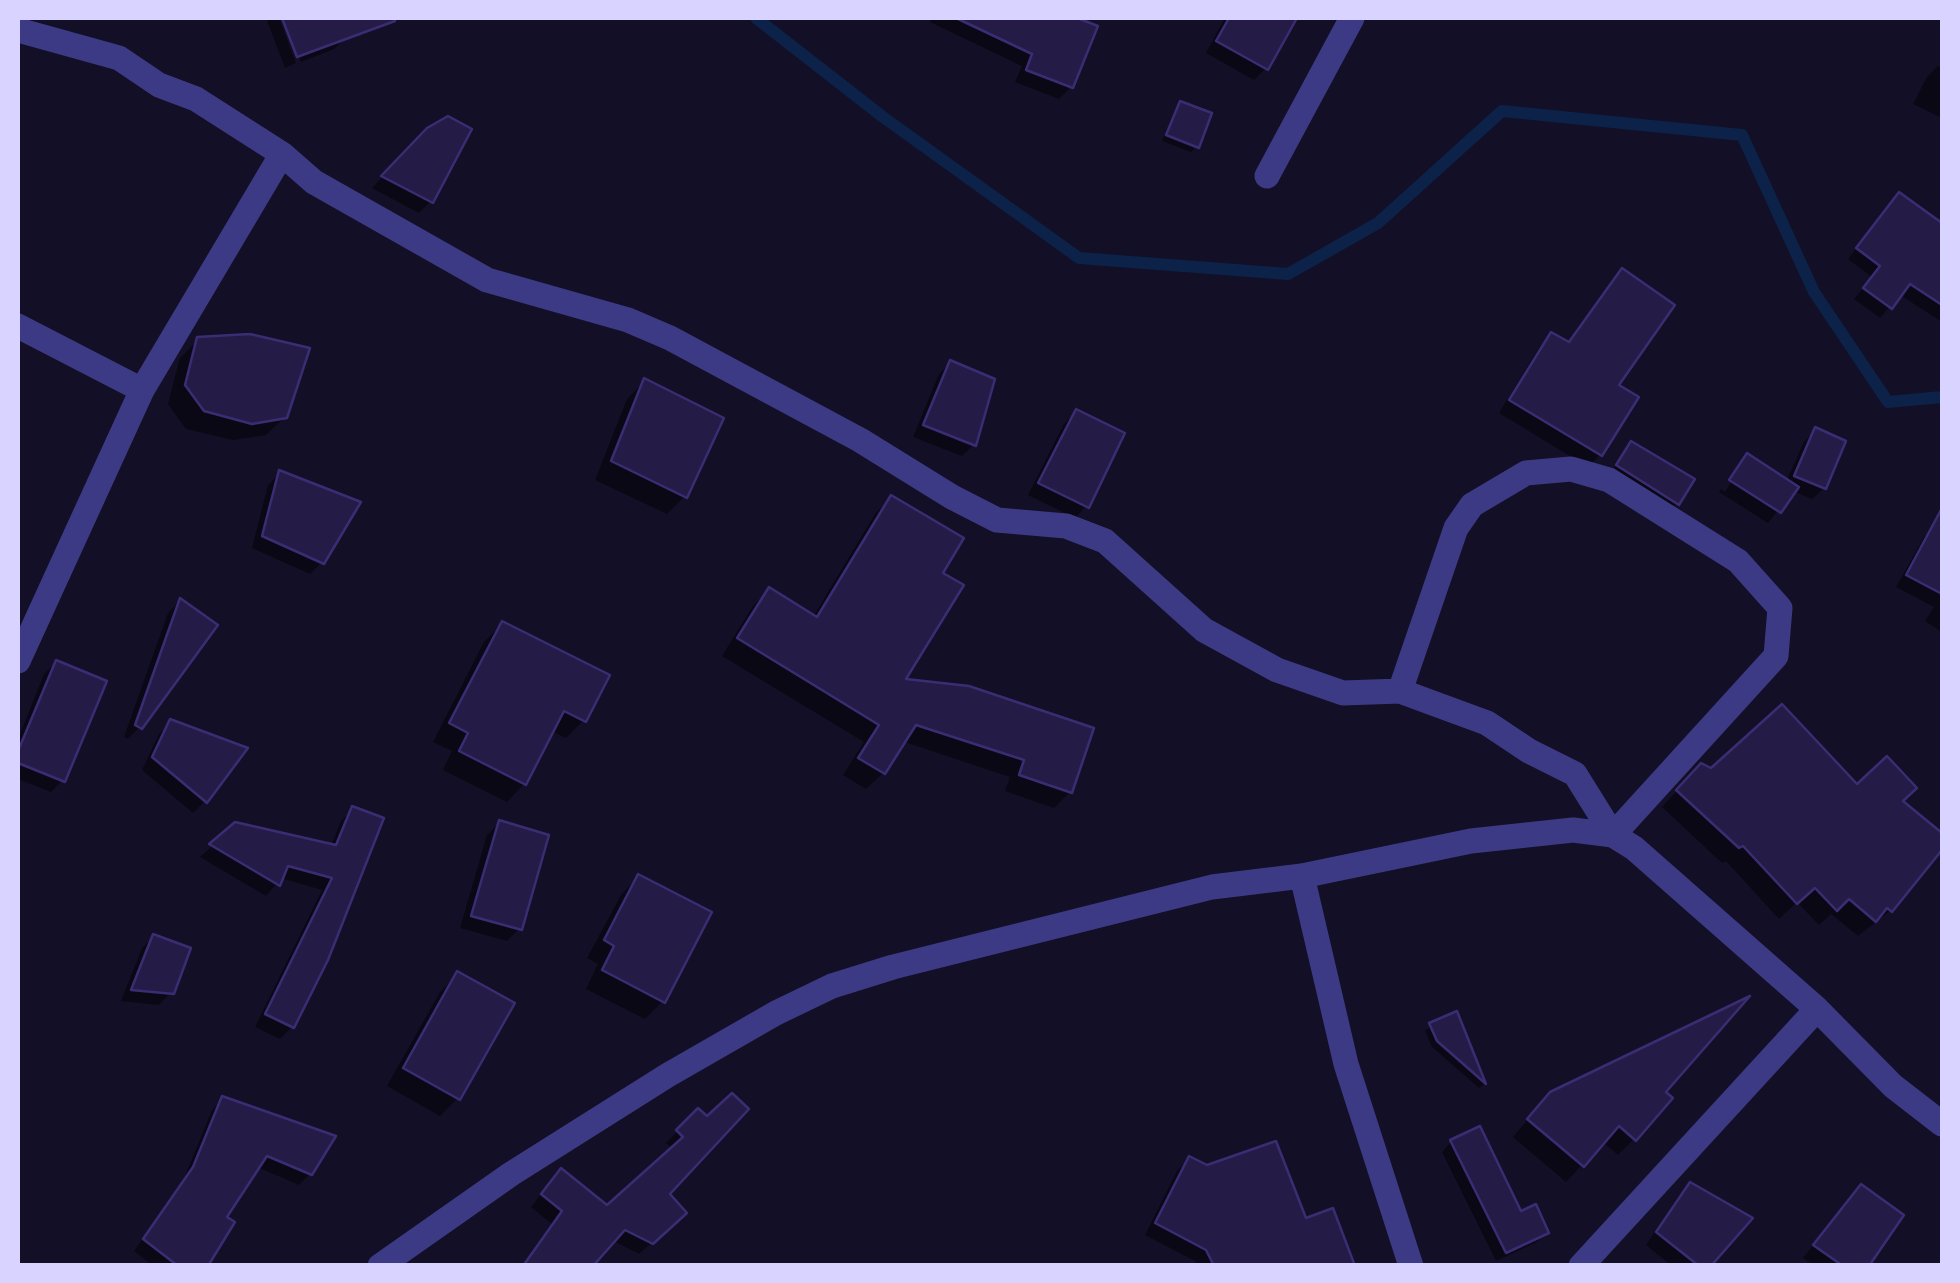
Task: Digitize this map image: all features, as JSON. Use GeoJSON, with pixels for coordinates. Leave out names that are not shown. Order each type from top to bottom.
{"type":"FeatureCollection","features":[{"type":"Feature","properties":{"kind":"street"},"geometry":{"type":"LineString","coordinates":[[1266,176],[1352,18]]}},
{"type":"Feature","properties":{"kind":"street"},"geometry":{"type":"LineString","coordinates":[[18,30],[120,58],[160,84],[196,99],[282,154],[314,182],[486,280],[628,320],[670,338],[860,440],[997,520],[1066,526],[1105,541],[1204,630],[1276,670],[1343,694],[1400,691],[1487,723],[1529,751],[1575,774],[1613,834],[1818,1009],[1893,1086],[1942,1124]]}},
{"type":"Feature","properties":{"kind":"street"},"geometry":{"type":"LineString","coordinates":[[18,661],[142,390],[282,154]]}},
{"type":"Feature","properties":{"kind":"street"},"geometry":{"type":"LineString","coordinates":[[18,326],[142,390]]}},
{"type":"Feature","properties":{"kind":"street"},"geometry":{"type":"LineString","coordinates":[[1400,691],[1456,528],[1472,505],[1526,473],[1571,470],[1609,480],[1738,561],[1780,608],[1776,656],[1613,834]]}},
{"type":"Feature","properties":{"kind":"street"},"geometry":{"type":"LineString","coordinates":[[380,1266],[511,1174],[668,1075],[832,986],[893,967],[1212,887],[1302,876],[1471,841],[1573,830],[1613,834]]}},
{"type":"Feature","properties":{"kind":"street"},"geometry":{"type":"LineString","coordinates":[[1302,876],[1346,1064],[1410,1266]]}},
{"type":"Feature","properties":{"kind":"street"},"geometry":{"type":"LineString","coordinates":[[1581,1266],[1818,1009]]}},
{"type":"Feature","properties":{"kind":"building"},"geometry":{"type":"Polygon","coordinates":[[[282,18],[394,18],[395,21],[297,57],[282,18]]]}},
{"type":"Feature","properties":{"kind":"building"},"geometry":{"type":"Polygon","coordinates":[[[956,18],[1077,18],[1098,26],[1073,88],[1026,70],[1032,54],[956,18]]]}},
{"type":"Feature","properties":{"kind":"building"},"geometry":{"type":"Polygon","coordinates":[[[1229,18],[1297,18],[1268,70],[1216,41],[1229,18]]]}},
{"type":"Feature","properties":{"kind":"building"},"geometry":{"type":"Polygon","coordinates":[[[1180,101],[1212,113],[1199,148],[1166,135],[1180,101]]]}},
{"type":"Feature","properties":{"kind":"building"},"geometry":{"type":"Polygon","coordinates":[[[448,116],[472,129],[433,203],[381,176],[427,128],[448,116]]]}},
{"type":"Feature","properties":{"kind":"building"},"geometry":{"type":"Polygon","coordinates":[[[1899,192],[1942,223],[1942,305],[1910,284],[1892,309],[1863,288],[1880,266],[1856,248],[1899,192]]]}},
{"type":"Feature","properties":{"kind":"building"},"geometry":{"type":"Polygon","coordinates":[[[1622,268],[1675,305],[1619,385],[1639,397],[1602,456],[1509,400],[1551,332],[1569,342],[1622,268]]]}},
{"type":"Feature","properties":{"kind":"building"},"geometry":{"type":"Polygon","coordinates":[[[250,334],[310,348],[287,418],[252,424],[204,411],[185,385],[197,337],[250,334]]]}},
{"type":"Feature","properties":{"kind":"building"},"geometry":{"type":"Polygon","coordinates":[[[950,360],[995,379],[976,446],[923,425],[950,360]]]}},
{"type":"Feature","properties":{"kind":"building"},"geometry":{"type":"Polygon","coordinates":[[[644,378],[724,418],[687,498],[611,461],[644,378]]]}},
{"type":"Feature","properties":{"kind":"building"},"geometry":{"type":"Polygon","coordinates":[[[1076,409],[1125,433],[1089,508],[1038,483],[1076,409]]]}},
{"type":"Feature","properties":{"kind":"building"},"geometry":{"type":"Polygon","coordinates":[[[1815,427],[1846,441],[1826,489],[1794,476],[1815,427]]]}},
{"type":"Feature","properties":{"kind":"building"},"geometry":{"type":"Polygon","coordinates":[[[1631,441],[1695,479],[1679,505],[1616,465],[1631,441]]]}},
{"type":"Feature","properties":{"kind":"building"},"geometry":{"type":"Polygon","coordinates":[[[1747,453],[1799,487],[1781,513],[1729,480],[1747,453]]]}},
{"type":"Feature","properties":{"kind":"building"},"geometry":{"type":"Polygon","coordinates":[[[279,470],[361,502],[324,564],[262,536],[279,470]]]}},
{"type":"Feature","properties":{"kind":"building"},"geometry":{"type":"Polygon","coordinates":[[[891,495],[964,538],[943,573],[964,585],[906,679],[969,686],[1094,728],[1072,793],[1019,775],[1024,760],[916,725],[885,774],[858,758],[879,725],[737,638],[769,587],[817,617],[891,495]]]}},
{"type":"Feature","properties":{"kind":"building"},"geometry":{"type":"Polygon","coordinates":[[[1942,508],[1942,594],[1906,575],[1942,508]]]}},
{"type":"Feature","properties":{"kind":"building"},"geometry":{"type":"Polygon","coordinates":[[[180,598],[218,625],[142,729],[135,725],[180,598]]]}},
{"type":"Feature","properties":{"kind":"building"},"geometry":{"type":"Polygon","coordinates":[[[502,621],[610,675],[586,722],[564,711],[526,785],[459,751],[468,733],[449,723],[502,621]]]}},
{"type":"Feature","properties":{"kind":"building"},"geometry":{"type":"Polygon","coordinates":[[[56,660],[107,681],[65,782],[18,763],[18,751],[56,660]]]}},
{"type":"Feature","properties":{"kind":"building"},"geometry":{"type":"Polygon","coordinates":[[[1782,704],[1857,784],[1887,756],[1917,788],[1903,801],[1942,833],[1942,850],[1892,912],[1887,908],[1876,922],[1849,899],[1837,911],[1815,888],[1797,904],[1743,846],[1739,848],[1676,790],[1701,763],[1711,768],[1782,704]]]}},
{"type":"Feature","properties":{"kind":"building"},"geometry":{"type":"Polygon","coordinates":[[[170,719],[248,748],[207,803],[152,757],[170,719]]]}},
{"type":"Feature","properties":{"kind":"building"},"geometry":{"type":"Polygon","coordinates":[[[352,806],[384,818],[328,960],[294,1028],[265,1014],[332,878],[288,866],[280,886],[209,844],[235,822],[336,845],[352,806]]]}},
{"type":"Feature","properties":{"kind":"building"},"geometry":{"type":"Polygon","coordinates":[[[499,820],[549,835],[522,930],[471,916],[499,820]]]}},
{"type":"Feature","properties":{"kind":"building"},"geometry":{"type":"Polygon","coordinates":[[[638,874],[712,912],[665,1003],[602,970],[614,946],[604,940],[638,874]]]}},
{"type":"Feature","properties":{"kind":"building"},"geometry":{"type":"Polygon","coordinates":[[[153,934],[191,948],[174,994],[131,990],[153,934]]]}},
{"type":"Feature","properties":{"kind":"building"},"geometry":{"type":"Polygon","coordinates":[[[457,971],[515,1003],[460,1100],[403,1068],[457,971]]]}},
{"type":"Feature","properties":{"kind":"building"},"geometry":{"type":"Polygon","coordinates":[[[1750,996],[1666,1092],[1673,1098],[1636,1141],[1619,1126],[1584,1167],[1527,1119],[1550,1092],[1750,996]]]}},
{"type":"Feature","properties":{"kind":"building"},"geometry":{"type":"Polygon","coordinates":[[[1457,1011],[1486,1084],[1437,1041],[1429,1023],[1457,1011]]]}},
{"type":"Feature","properties":{"kind":"building"},"geometry":{"type":"Polygon","coordinates":[[[732,1093],[749,1109],[670,1194],[687,1213],[653,1244],[625,1230],[593,1266],[523,1266],[562,1211],[541,1194],[561,1168],[607,1205],[683,1137],[676,1130],[698,1108],[707,1116],[732,1093]]]}},
{"type":"Feature","properties":{"kind":"building"},"geometry":{"type":"Polygon","coordinates":[[[222,1096],[336,1136],[312,1175],[267,1156],[227,1217],[235,1222],[208,1266],[178,1266],[143,1239],[193,1167],[222,1096]]]}},
{"type":"Feature","properties":{"kind":"building"},"geometry":{"type":"Polygon","coordinates":[[[1480,1126],[1521,1211],[1536,1204],[1549,1233],[1506,1253],[1450,1140],[1480,1126]]]}},
{"type":"Feature","properties":{"kind":"building"},"geometry":{"type":"Polygon","coordinates":[[[1276,1141],[1306,1218],[1333,1208],[1355,1266],[1214,1266],[1206,1250],[1155,1223],[1189,1156],[1207,1165],[1276,1141]]]}},
{"type":"Feature","properties":{"kind":"building"},"geometry":{"type":"Polygon","coordinates":[[[1690,1182],[1753,1218],[1711,1266],[1699,1266],[1656,1232],[1690,1182]]]}},
{"type":"Feature","properties":{"kind":"building"},"geometry":{"type":"Polygon","coordinates":[[[1861,1184],[1904,1215],[1869,1266],[1843,1266],[1813,1245],[1861,1184]]]}},
{"type":"Feature","properties":{"kind":"waterway"},"geometry":{"type":"LineString","coordinates":[[756,18],[883,117],[1079,258],[1288,274],[1378,223],[1502,111],[1742,135],[1814,292],[1888,402],[1942,397]]}}]}
